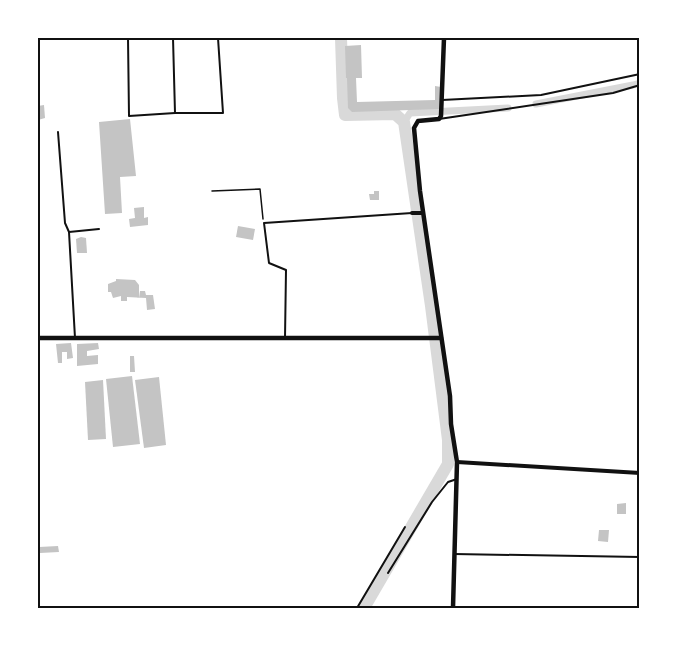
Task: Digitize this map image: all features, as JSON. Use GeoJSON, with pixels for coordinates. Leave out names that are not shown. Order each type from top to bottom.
{"type":"FeatureCollection","features":[{"type":"Feature","properties":{"kind":"street"},"geometry":{"type":"LineString","coordinates":[[444,38],[440,117],[418,121],[414,128],[421,214],[450,396],[451,424],[457,462],[453,609]]}},
{"type":"Feature","properties":{"kind":"street"},"geometry":{"type":"LineString","coordinates":[[412,213],[421,214]]}},
{"type":"Feature","properties":{"kind":"street"},"geometry":{"type":"LineString","coordinates":[[38,338],[439,338]]}},
{"type":"Feature","properties":{"kind":"street"},"geometry":{"type":"LineString","coordinates":[[457,462],[639,473]]}},
{"type":"Feature","properties":{"kind":"lane"},"geometry":{"type":"LineString","coordinates":[[128,38],[129,116],[223,113],[218,38]]}},
{"type":"Feature","properties":{"kind":"lane"},"geometry":{"type":"LineString","coordinates":[[173,38],[175,113]]}},
{"type":"Feature","properties":{"kind":"lane"},"geometry":{"type":"LineString","coordinates":[[442,99],[541,95],[639,74]]}},
{"type":"Feature","properties":{"kind":"lane"},"geometry":{"type":"LineString","coordinates":[[440,117],[613,93],[639,85]]}},
{"type":"Feature","properties":{"kind":"lane"},"geometry":{"type":"LineString","coordinates":[[58,132],[64,223],[69,232],[75,338]]}},
{"type":"Feature","properties":{"kind":"lane"},"geometry":{"type":"LineString","coordinates":[[285,338],[286,270],[269,263],[264,223],[412,213]]}},
{"type":"Feature","properties":{"kind":"lane"},"geometry":{"type":"LineString","coordinates":[[69,232],[99,229]]}},
{"type":"Feature","properties":{"kind":"lane"},"geometry":{"type":"LineString","coordinates":[[388,573],[432,502],[448,482],[457,479]]}},
{"type":"Feature","properties":{"kind":"lane"},"geometry":{"type":"LineString","coordinates":[[357,609],[405,527]]}},
{"type":"Feature","properties":{"kind":"lane"},"geometry":{"type":"LineString","coordinates":[[454,554],[639,557]]}},
{"type":"Feature","properties":{"kind":"path"},"geometry":{"type":"LineString","coordinates":[[212,191],[260,189],[264,223]]}},
{"type":"Feature","properties":{"kind":"building"},"geometry":{"type":"Polygon","coordinates":[[[361,45],[362,78],[356,78],[357,102],[435,100],[435,86],[441,87],[440,109],[352,112],[348,108],[345,46],[361,45]]]}},
{"type":"Feature","properties":{"kind":"building"},"geometry":{"type":"Polygon","coordinates":[[[44,105],[45,118],[38,120],[38,106],[44,105]]]}},
{"type":"Feature","properties":{"kind":"building"},"geometry":{"type":"Polygon","coordinates":[[[130,119],[136,176],[120,177],[122,213],[105,214],[99,122],[130,119]]]}},
{"type":"Feature","properties":{"kind":"building"},"geometry":{"type":"Polygon","coordinates":[[[374,191],[379,191],[379,200],[370,200],[369,194],[374,194],[374,191]]]}},
{"type":"Feature","properties":{"kind":"building"},"geometry":{"type":"Polygon","coordinates":[[[144,207],[144,218],[148,217],[148,225],[130,227],[129,219],[135,218],[134,208],[144,207]]]}},
{"type":"Feature","properties":{"kind":"building"},"geometry":{"type":"Polygon","coordinates":[[[238,226],[255,229],[253,240],[236,237],[238,226]]]}},
{"type":"Feature","properties":{"kind":"building"},"geometry":{"type":"Polygon","coordinates":[[[86,238],[87,253],[77,253],[76,239],[86,238]]]}},
{"type":"Feature","properties":{"kind":"building"},"geometry":{"type":"Polygon","coordinates":[[[116,279],[135,280],[139,285],[139,298],[127,297],[127,301],[121,301],[121,296],[113,298],[111,292],[108,292],[108,284],[116,279]]]}},
{"type":"Feature","properties":{"kind":"building"},"geometry":{"type":"Polygon","coordinates":[[[140,291],[145,291],[146,295],[153,295],[155,309],[147,310],[146,298],[139,298],[140,291]]]}},
{"type":"Feature","properties":{"kind":"building"},"geometry":{"type":"Polygon","coordinates":[[[71,343],[73,358],[67,359],[67,352],[62,352],[62,363],[58,363],[56,344],[71,343]]]}},
{"type":"Feature","properties":{"kind":"building"},"geometry":{"type":"Polygon","coordinates":[[[98,343],[99,349],[87,351],[87,356],[98,355],[98,364],[77,366],[77,344],[98,343]]]}},
{"type":"Feature","properties":{"kind":"building"},"geometry":{"type":"Polygon","coordinates":[[[130,356],[134,356],[135,372],[130,372],[130,356]]]}},
{"type":"Feature","properties":{"kind":"building"},"geometry":{"type":"Polygon","coordinates":[[[132,376],[140,444],[113,447],[106,379],[132,376]]]}},
{"type":"Feature","properties":{"kind":"building"},"geometry":{"type":"Polygon","coordinates":[[[159,377],[166,445],[144,448],[135,380],[159,377]]]}},
{"type":"Feature","properties":{"kind":"building"},"geometry":{"type":"Polygon","coordinates":[[[103,380],[106,439],[88,440],[85,382],[103,380]]]}},
{"type":"Feature","properties":{"kind":"building"},"geometry":{"type":"Polygon","coordinates":[[[626,503],[626,514],[617,514],[617,504],[626,503]]]}},
{"type":"Feature","properties":{"kind":"building"},"geometry":{"type":"Polygon","coordinates":[[[599,530],[609,530],[608,542],[598,541],[599,530]]]}},
{"type":"Feature","properties":{"kind":"building"},"geometry":{"type":"Polygon","coordinates":[[[58,546],[59,552],[40,553],[39,547],[58,546]]]}},
{"type":"Feature","properties":{"kind":"waterway"},"geometry":{"type":"LineString","coordinates":[[341,38],[345,115],[395,114],[404,122],[448,440],[448,464],[364,608]]}},
{"type":"Feature","properties":{"kind":"waterway"},"geometry":{"type":"LineString","coordinates":[[536,104],[640,83]]}},
{"type":"Feature","properties":{"kind":"waterway"},"geometry":{"type":"LineString","coordinates":[[404,122],[410,113],[508,108]]}}]}
